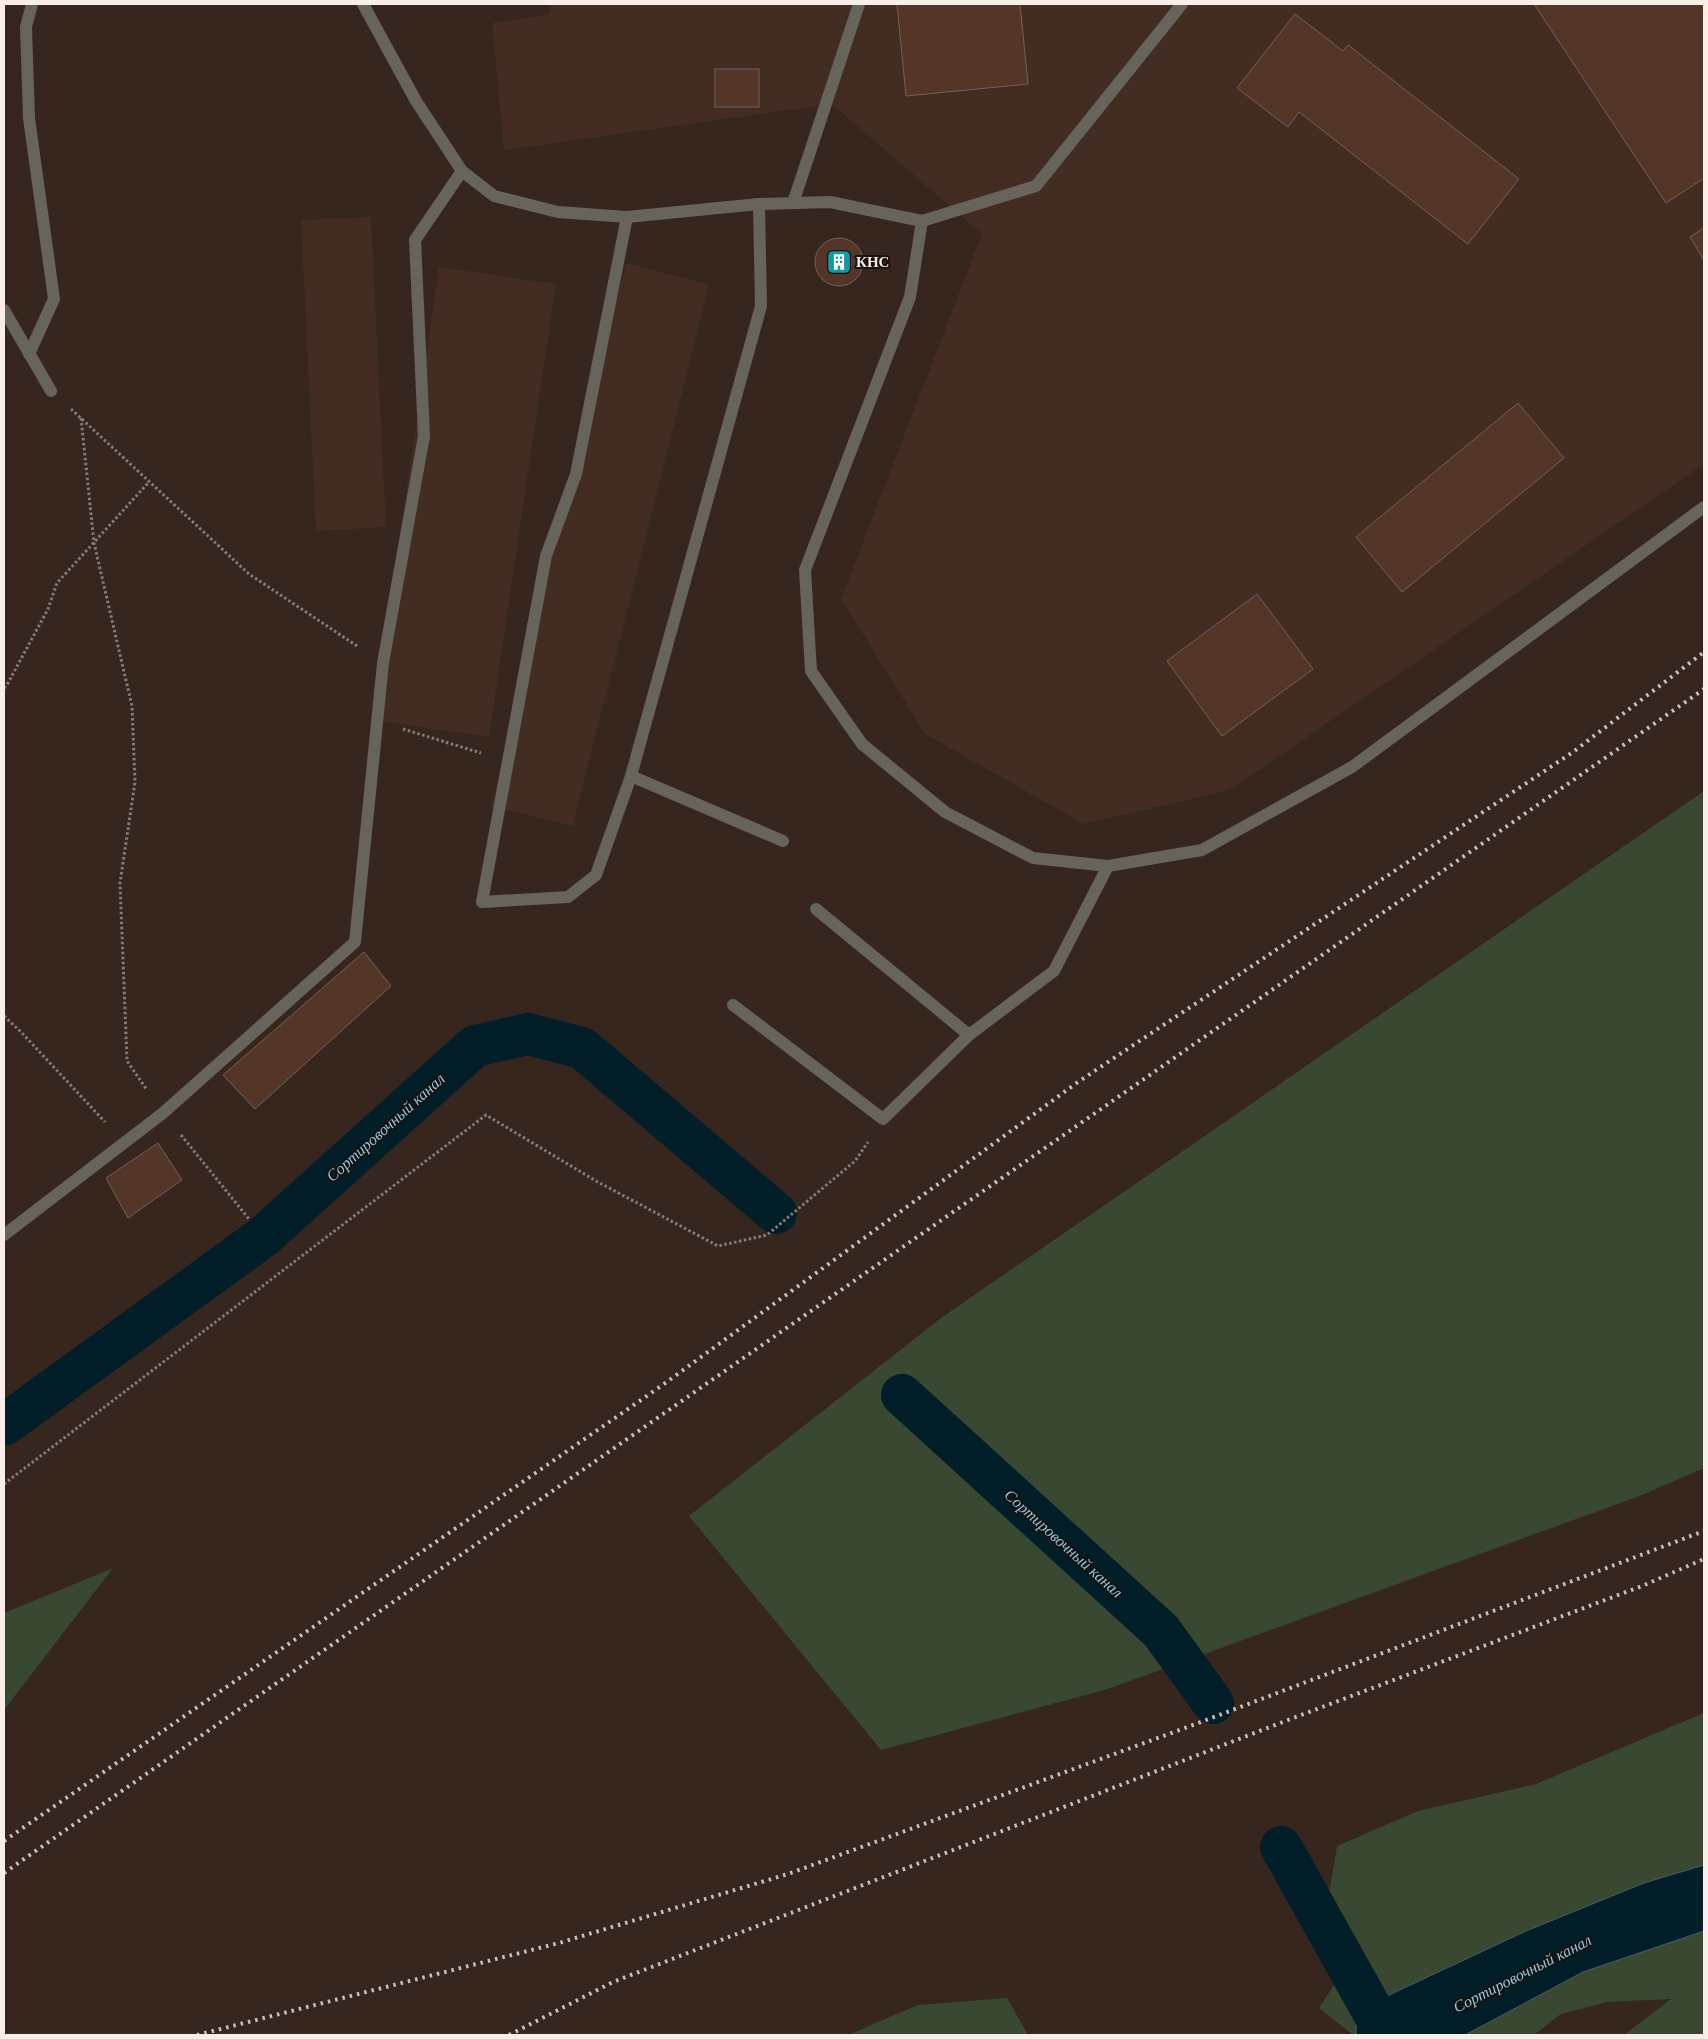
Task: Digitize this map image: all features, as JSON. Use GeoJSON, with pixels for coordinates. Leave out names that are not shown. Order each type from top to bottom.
{"type":"FeatureCollection","features":[{"type":"Feature","properties":{"kind":"lane"},"geometry":{"type":"LineString","coordinates":[[29,354],[54,299],[29,118],[26,27],[32,4]]}},
{"type":"Feature","properties":{"kind":"lane"},"geometry":{"type":"LineString","coordinates":[[363,4],[416,101],[462,171],[494,196],[558,212],[627,217],[759,204],[830,202],[922,221],[1036,186],[1182,4]]}},
{"type":"Feature","properties":{"kind":"lane"},"geometry":{"type":"LineString","coordinates":[[793,203],[858,4]]}},
{"type":"Feature","properties":{"kind":"lane"},"geometry":{"type":"LineString","coordinates":[[4,1235],[163,1113],[355,942],[383,663],[424,436],[415,240],[462,171]]}},
{"type":"Feature","properties":{"kind":"lane"},"geometry":{"type":"LineString","coordinates":[[627,217],[576,474],[546,556],[482,902],[568,897],[596,874],[631,776],[761,306],[759,204]]}},
{"type":"Feature","properties":{"kind":"lane"},"geometry":{"type":"LineString","coordinates":[[922,221],[910,297],[805,570],[811,671],[862,744],[945,812],[1033,858],[1108,866],[1202,850],[1352,767],[1704,507]]}},
{"type":"Feature","properties":{"kind":"lane"},"geometry":{"type":"LineString","coordinates":[[4,310],[51,391]]}},
{"type":"Feature","properties":{"kind":"lane"},"geometry":{"type":"LineString","coordinates":[[631,776],[783,841]]}},
{"type":"Feature","properties":{"kind":"lane"},"geometry":{"type":"LineString","coordinates":[[733,1004],[883,1119],[969,1035],[1054,971],[1108,866]]}},
{"type":"Feature","properties":{"kind":"lane"},"geometry":{"type":"LineString","coordinates":[[816,909],[969,1035]]}},
{"type":"Feature","properties":{"kind":"path"},"geometry":{"type":"LineString","coordinates":[[51,391],[249,574],[383,663]]}},
{"type":"Feature","properties":{"kind":"path"},"geometry":{"type":"LineString","coordinates":[[81,418],[94,543],[132,706],[135,782],[120,883],[127,1061],[163,1113],[249,1219]]}},
{"type":"Feature","properties":{"kind":"path"},"geometry":{"type":"LineString","coordinates":[[4,688],[48,609],[57,584],[149,482]]}},
{"type":"Feature","properties":{"kind":"path"},"geometry":{"type":"LineString","coordinates":[[377,721],[508,762]]}},
{"type":"Feature","properties":{"kind":"path"},"geometry":{"type":"LineString","coordinates":[[4,1016],[124,1143]]}},
{"type":"Feature","properties":{"kind":"path"},"geometry":{"type":"LineString","coordinates":[[4,1484],[486,1115],[596,1181],[718,1246],[767,1235],[855,1161],[883,1119]]}},
{"type":"Feature","properties":{"kind":"shaded area"},"geometry":{"type":"Polygon","coordinates":[[[549,4],[1704,4],[1704,464],[1230,790],[1084,824],[925,734],[841,599],[982,234],[832,104],[504,150],[492,23],[549,14],[549,4]]]}},
{"type":"Feature","properties":{"kind":"shaded area"},"geometry":{"type":"Polygon","coordinates":[[[371,217],[386,527],[316,531],[301,220],[371,217]]]}},
{"type":"Feature","properties":{"kind":"shaded area"},"geometry":{"type":"Polygon","coordinates":[[[626,263],[709,284],[573,826],[491,806],[626,263]]]}},
{"type":"Feature","properties":{"kind":"shaded area"},"geometry":{"type":"Polygon","coordinates":[[[439,267],[556,284],[489,737],[373,720],[439,267]]]}},
{"type":"Feature","properties":{"kind":"green space"},"geometry":{"type":"Polygon","coordinates":[[[1704,791],[1704,1468],[1637,1497],[1108,1689],[881,1750],[689,1516],[941,1318],[1704,791]]]}},
{"type":"Feature","properties":{"kind":"green space"},"geometry":{"type":"Polygon","coordinates":[[[113,1568],[4,1710],[4,1613],[113,1568]]]}},
{"type":"Feature","properties":{"kind":"green space"},"geometry":{"type":"Polygon","coordinates":[[[1704,1713],[1704,2035],[1624,2035],[1671,1999],[1607,2002],[1561,2014],[1534,2035],[1353,2035],[1319,2008],[1346,1966],[1329,1935],[1329,1893],[1337,1846],[1418,1811],[1536,1784],[1704,1713]]]}},
{"type":"Feature","properties":{"kind":"green space"},"geometry":{"type":"Polygon","coordinates":[[[1007,1998],[1027,2033],[1025,2035],[848,2035],[918,2005],[1007,1998]]]}},
{"type":"Feature","properties":{"kind":"water"},"geometry":{"type":"Polygon","coordinates":[[[1704,1865],[1704,1931],[1583,1972],[1465,2035],[1356,2035],[1357,2010],[1526,1931],[1644,1883],[1704,1865]]]}},
{"type":"Feature","properties":{"kind":"building"},"geometry":{"type":"Polygon","coordinates":[[[897,4],[1020,4],[1028,84],[906,96],[897,4]]]}},
{"type":"Feature","properties":{"kind":"building"},"geometry":{"type":"Polygon","coordinates":[[[1534,4],[1704,4],[1704,178],[1666,203],[1534,4]]]}},
{"type":"Feature","properties":{"kind":"building"},"geometry":{"type":"Polygon","coordinates":[[[1295,14],[1343,51],[1348,45],[1519,179],[1468,244],[1299,112],[1288,127],[1237,88],[1295,14]]]}},
{"type":"Feature","properties":{"kind":"building"},"geometry":{"type":"Polygon","coordinates":[[[715,69],[759,69],[759,107],[715,107],[715,69]]]}},
{"type":"Feature","properties":{"kind":"building"},"geometry":{"type":"Polygon","coordinates":[[[1704,228],[1704,260],[1690,237],[1704,228]]]}},
{"type":"Feature","properties":{"kind":"building","name":"КНС"},"geometry":{"type":"Polygon","coordinates":[[[834,238],[844,238],[856,245],[863,257],[863,267],[856,279],[844,286],[834,286],[826,282],[819,275],[815,267],[815,257],[819,249],[826,242],[834,238]]]}},
{"type":"Feature","properties":{"kind":"building"},"geometry":{"type":"Polygon","coordinates":[[[1518,403],[1564,458],[1402,592],[1356,537],[1518,403]]]}},
{"type":"Feature","properties":{"kind":"building"},"geometry":{"type":"Polygon","coordinates":[[[1257,594],[1313,669],[1222,736],[1167,661],[1257,594]]]}},
{"type":"Feature","properties":{"kind":"building"},"geometry":{"type":"Polygon","coordinates":[[[364,952],[391,986],[255,1109],[223,1075],[364,952]]]}},
{"type":"Feature","properties":{"kind":"building"},"geometry":{"type":"Polygon","coordinates":[[[158,1143],[182,1180],[128,1218],[106,1178],[158,1143]]]}},
{"type":"Feature","properties":{"kind":"waterway","name":"Сортировочный канал"},"geometry":{"type":"LineString","coordinates":[[4,1425],[263,1237],[475,1046],[528,1034],[582,1048],[776,1213]]}},
{"type":"Feature","properties":{"kind":"waterway","name":"Сортировочный канал"},"geometry":{"type":"LineString","coordinates":[[902,1395],[1161,1631],[1213,1703]]}},
{"type":"Feature","properties":{"kind":"waterway","name":"Сортировочный канал"},"geometry":{"type":"LineString","coordinates":[[1281,1847],[1386,2035]]}},
{"type":"Feature","properties":{"kind":"railway"},"geometry":{"type":"LineString","coordinates":[[4,1841],[664,1384],[1078,1082],[1573,752],[1704,652]]}},
{"type":"Feature","properties":{"kind":"railway"},"geometry":{"type":"LineString","coordinates":[[4,1873],[1704,689]]}},
{"type":"Feature","properties":{"kind":"railway"},"geometry":{"type":"LineString","coordinates":[[197,2035],[559,1943],[788,1874],[1185,1728],[1704,1531]]}},
{"type":"Feature","properties":{"kind":"railway"},"geometry":{"type":"LineString","coordinates":[[509,2035],[613,1982],[1288,1720],[1642,1586],[1704,1559]]}},
{"type":"Feature","properties":{"kind":"place","name":"КНС"},"geometry":{"type":"Point","coordinates":[839,262]}}]}
